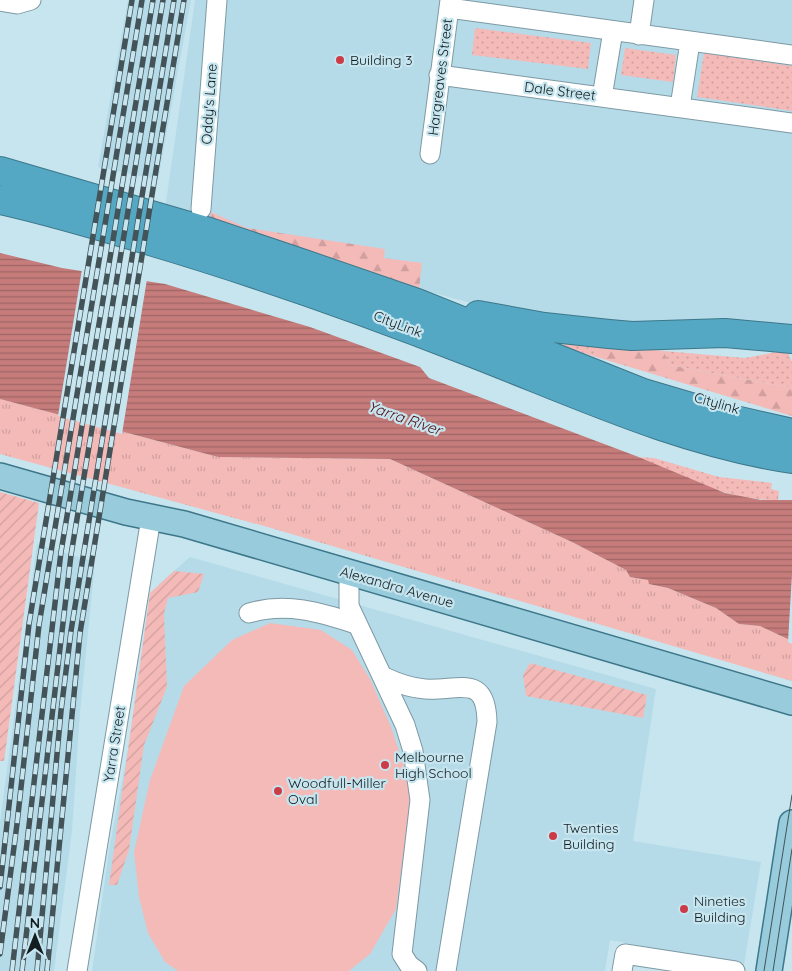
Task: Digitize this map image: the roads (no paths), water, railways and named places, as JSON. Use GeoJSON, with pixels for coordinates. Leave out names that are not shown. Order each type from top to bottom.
{"type":"FeatureCollection","features":[{"type":"Feature","properties":{"kind":"highway"},"geometry":{"type":"LineString","coordinates":[[0,171],[219,235],[418,303],[643,393],[754,426],[792,433]]}},
{"type":"Feature","properties":{"kind":"highway","name":"CityLink"},"geometry":{"type":"LineString","coordinates":[[0,200],[127,234],[285,284],[372,314],[672,430],[743,449],[792,459]]}},
{"type":"Feature","properties":{"kind":"highway"},"geometry":{"type":"LineString","coordinates":[[418,303],[544,327],[583,332],[632,336],[725,333],[792,339]]}},
{"type":"Feature","properties":{"kind":"main road","name":"Alexandra Avenue"},"geometry":{"type":"LineString","coordinates":[[0,476],[151,518],[184,524],[349,574],[792,702]]}},
{"type":"Feature","properties":{"kind":"main road"},"geometry":{"type":"LineString","coordinates":[[768,971],[792,823]]}},
{"type":"Feature","properties":{"kind":"street"},"geometry":{"type":"LineString","coordinates":[[0,1],[17,4],[31,0]]}},
{"type":"Feature","properties":{"kind":"street","name":"Oddy's Lane"},"geometry":{"type":"LineString","coordinates":[[201,209],[217,0]]}},
{"type":"Feature","properties":{"kind":"street"},"geometry":{"type":"LineString","coordinates":[[639,35],[644,0]]}},
{"type":"Feature","properties":{"kind":"street"},"geometry":{"type":"LineString","coordinates":[[450,4],[505,8],[612,31],[792,54]]}},
{"type":"Feature","properties":{"kind":"street","name":"Hargreaves Street"},"geometry":{"type":"LineString","coordinates":[[430,154],[439,75],[450,4]]}},
{"type":"Feature","properties":{"kind":"street"},"geometry":{"type":"LineString","coordinates":[[602,97],[612,31]]}},
{"type":"Feature","properties":{"kind":"street"},"geometry":{"type":"LineString","coordinates":[[680,107],[690,42]]}},
{"type":"Feature","properties":{"kind":"street","name":"Dale Street"},"geometry":{"type":"LineString","coordinates":[[439,75],[792,123]]}},
{"type":"Feature","properties":{"kind":"street","name":"Citylink"},"geometry":{"type":"LineString","coordinates":[[643,393],[653,389],[666,388],[792,422]]}},
{"type":"Feature","properties":{"kind":"street","name":"Yarra Street"},"geometry":{"type":"LineString","coordinates":[[76,971],[151,518]]}},
{"type":"Feature","properties":{"kind":"street"},"geometry":{"type":"LineString","coordinates":[[349,574],[349,606],[405,725],[418,778],[420,800],[402,954],[409,965],[417,971]]}},
{"type":"Feature","properties":{"kind":"street"},"geometry":{"type":"LineString","coordinates":[[249,613],[268,607],[293,609],[320,612],[356,624]]}},
{"type":"Feature","properties":{"kind":"street"},"geometry":{"type":"LineString","coordinates":[[384,677],[423,689],[469,687],[479,691],[484,698],[487,722],[446,971]]}},
{"type":"Feature","properties":{"kind":"street"},"geometry":{"type":"LineString","coordinates":[[622,971],[625,954],[735,971]]}},
{"type":"Feature","properties":{"kind":"water","name":"Yarra River"},"geometry":{"type":"Polygon","coordinates":[[[0,253],[62,268],[165,284],[310,327],[420,367],[429,378],[636,456],[725,493],[761,500],[792,500],[792,641],[760,626],[739,624],[716,608],[668,588],[649,584],[648,580],[630,577],[626,570],[572,542],[390,459],[218,457],[0,399],[0,253]]]}},
{"type":"Feature","properties":{"kind":"tram line"},"geometry":{"type":"LineString","coordinates":[[764,971],[792,795]]}},
{"type":"Feature","properties":{"kind":"tram line"},"geometry":{"type":"LineString","coordinates":[[773,971],[792,849]]}},
{"type":"Feature","properties":{"kind":"railway"},"geometry":{"type":"LineString","coordinates":[[0,887],[29,624],[132,0]]}},
{"type":"Feature","properties":{"kind":"railway"},"geometry":{"type":"LineString","coordinates":[[0,954],[17,824],[39,625],[142,0]]}},
{"type":"Feature","properties":{"kind":"railway"},"geometry":{"type":"LineString","coordinates":[[12,971],[61,552],[153,0]]}},
{"type":"Feature","properties":{"kind":"railway"},"geometry":{"type":"LineString","coordinates":[[22,971],[71,555],[163,0]]}},
{"type":"Feature","properties":{"kind":"railway"},"geometry":{"type":"LineString","coordinates":[[37,971],[61,711],[71,631],[174,0]]}},
{"type":"Feature","properties":{"kind":"railway"},"geometry":{"type":"LineString","coordinates":[[47,971],[80,633],[184,0]]}},
{"type":"Feature","properties":{"kind":"place","name":"Building 3"},"geometry":{"type":"Point","coordinates":[340,60]}},
{"type":"Feature","properties":{"kind":"place","name":"Melbourne High School"},"geometry":{"type":"Point","coordinates":[385,765]}},
{"type":"Feature","properties":{"kind":"place","name":"Woodfull-Miller Oval"},"geometry":{"type":"Point","coordinates":[278,791]}},
{"type":"Feature","properties":{"kind":"place","name":"Twenties Building"},"geometry":{"type":"Point","coordinates":[553,836]}},
{"type":"Feature","properties":{"kind":"place","name":"Nineties Building"},"geometry":{"type":"Point","coordinates":[684,909]}}]}
